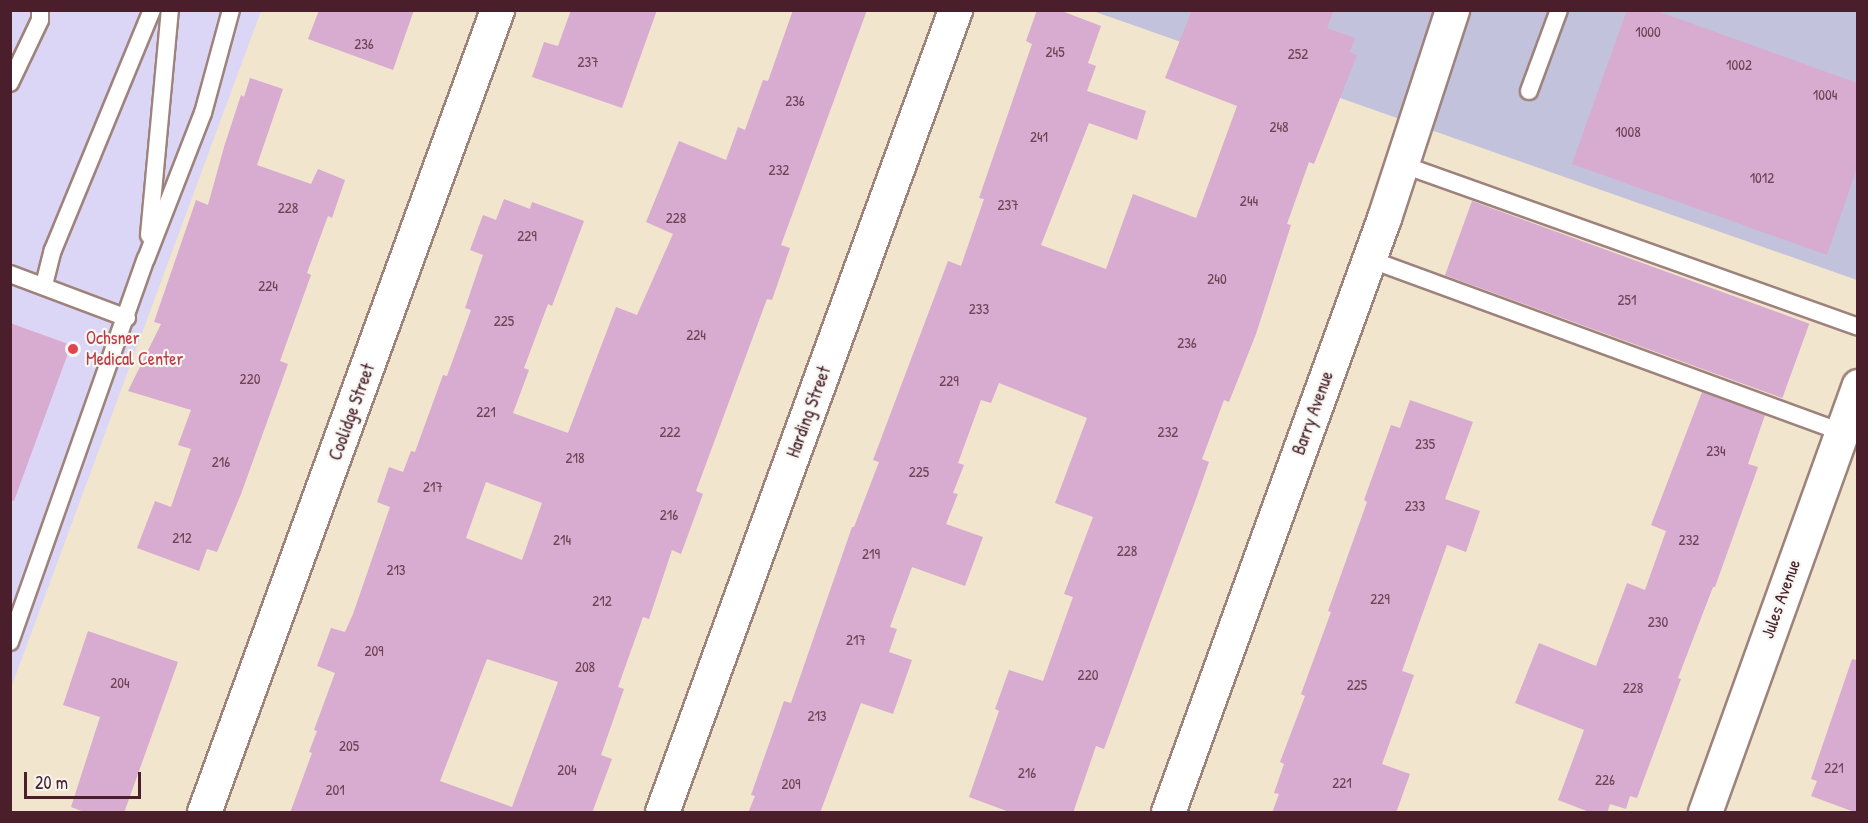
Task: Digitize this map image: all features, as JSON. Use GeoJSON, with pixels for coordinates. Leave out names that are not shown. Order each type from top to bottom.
{"type":"FeatureCollection","features":[{"type":"Feature","properties":{"kind":"street","name":"Coolidge Street"},"geometry":{"type":"LineString","coordinates":[[204,813],[497,10]]}},
{"type":"Feature","properties":{"kind":"street","name":"Harding Street"},"geometry":{"type":"LineString","coordinates":[[662,813],[956,10]]}},
{"type":"Feature","properties":{"kind":"street","name":"Barry Avenue"},"geometry":{"type":"LineString","coordinates":[[1168,813],[1369,259],[1452,10]]}},
{"type":"Feature","properties":{"kind":"street","name":"Jules Avenue"},"geometry":{"type":"LineString","coordinates":[[1705,813],[1857,386]]}},
{"type":"Feature","properties":{"kind":"lane"},"geometry":{"type":"LineString","coordinates":[[10,83],[40,20],[40,10]]}},
{"type":"Feature","properties":{"kind":"lane"},"geometry":{"type":"LineString","coordinates":[[44,285],[53,250],[152,10]]}},
{"type":"Feature","properties":{"kind":"lane"},"geometry":{"type":"LineString","coordinates":[[146,259],[170,10]]}},
{"type":"Feature","properties":{"kind":"lane"},"geometry":{"type":"LineString","coordinates":[[10,642],[127,318],[146,259],[202,113],[231,10]]}},
{"type":"Feature","properties":{"kind":"lane"},"geometry":{"type":"LineString","coordinates":[[1529,91],[1559,10]]}},
{"type":"Feature","properties":{"kind":"lane"},"geometry":{"type":"LineString","coordinates":[[1401,164],[1857,327]]}},
{"type":"Feature","properties":{"kind":"lane"},"geometry":{"type":"LineString","coordinates":[[1369,259],[1841,432]]}},
{"type":"Feature","properties":{"kind":"lane"},"geometry":{"type":"LineString","coordinates":[[10,274],[127,318]]}},
{"type":"Feature","properties":{"kind":"shaded area","name":"Ochsner Medical Center"},"geometry":{"type":"Polygon","coordinates":[[[11,11],[261,11],[11,688],[11,11]]]}},
{"type":"Feature","properties":{"kind":"shaded area"},"geometry":{"type":"Polygon","coordinates":[[[1093,11],[1857,11],[1857,280],[1093,11]]]}},
{"type":"Feature","properties":{"kind":"building"},"geometry":{"type":"Polygon","coordinates":[[[319,10],[414,10],[393,70],[308,39],[319,10]]]}},
{"type":"Feature","properties":{"kind":"building"},"geometry":{"type":"Polygon","coordinates":[[[571,10],[657,10],[622,108],[532,77],[544,42],[558,46],[571,10]]]}},
{"type":"Feature","properties":{"kind":"building"},"geometry":{"type":"Polygon","coordinates":[[[793,10],[867,10],[781,245],[790,248],[772,300],[767,299],[696,491],[703,494],[681,554],[672,550],[649,619],[643,617],[618,687],[624,689],[601,755],[612,759],[592,813],[290,813],[312,753],[309,752],[317,731],[314,730],[335,673],[317,666],[331,628],[345,632],[353,614],[390,507],[377,502],[389,467],[403,472],[411,451],[415,452],[443,375],[447,376],[471,310],[465,308],[483,255],[470,250],[483,215],[496,220],[504,199],[530,209],[532,202],[584,221],[552,306],[548,304],[524,368],[529,370],[513,413],[568,433],[616,307],[637,315],[673,234],[646,222],[679,141],[726,160],[738,127],[745,130],[763,80],[768,81],[793,10]],[[486,482],[466,538],[522,560],[542,503],[486,482]],[[487,659],[440,781],[512,807],[558,682],[487,659]]]}},
{"type":"Feature","properties":{"kind":"building"},"geometry":{"type":"Polygon","coordinates":[[[1037,10],[1059,10],[1101,26],[1088,63],[1096,66],[1087,91],[1146,111],[1137,140],[1089,123],[1041,245],[1106,269],[1133,194],[1196,218],[1237,106],[1165,78],[1192,10],[1334,10],[1327,28],[1355,38],[1350,52],[1357,55],[1314,164],[1309,162],[1287,224],[1291,225],[1256,334],[1229,402],[1224,400],[1202,459],[1209,462],[1196,499],[1104,749],[1096,746],[1073,813],[1012,813],[969,797],[999,711],[995,709],[1009,670],[1043,681],[1073,597],[1064,594],[1093,517],[1055,503],[1087,418],[999,383],[991,403],[981,400],[958,463],[964,465],[953,493],[958,494],[946,524],[983,537],[965,586],[912,567],[890,627],[897,629],[889,652],[912,660],[893,714],[861,703],[820,813],[748,813],[755,796],[751,795],[784,701],[791,703],[852,527],[854,527],[879,462],[873,460],[948,261],[961,266],[984,199],[979,198],[1032,44],[1026,41],[1037,10]]]}},
{"type":"Feature","properties":{"kind":"building"},"geometry":{"type":"Polygon","coordinates":[[[1627,10],[1654,10],[1857,83],[1857,168],[1827,255],[1572,164],[1627,10]]]}},
{"type":"Feature","properties":{"kind":"building"},"geometry":{"type":"Polygon","coordinates":[[[250,78],[283,89],[257,165],[311,184],[318,169],[345,180],[332,218],[328,216],[307,273],[311,275],[280,361],[288,364],[241,494],[217,552],[207,549],[199,571],[137,548],[155,501],[171,507],[191,449],[178,445],[191,410],[128,391],[161,324],[154,322],[196,200],[208,205],[241,95],[244,97],[250,78]]]}},
{"type":"Feature","properties":{"kind":"building"},"geometry":{"type":"Polygon","coordinates":[[[1472,201],[1809,324],[1782,398],[1445,275],[1472,201]]]}},
{"type":"Feature","properties":{"kind":"building"},"geometry":{"type":"Polygon","coordinates":[[[10,323],[71,345],[14,501],[10,500],[10,323]]]}},
{"type":"Feature","properties":{"kind":"building"},"geometry":{"type":"Polygon","coordinates":[[[1702,392],[1765,415],[1748,464],[1758,467],[1715,587],[1713,587],[1678,678],[1681,679],[1637,798],[1630,796],[1626,809],[1610,804],[1607,813],[1592,813],[1558,800],[1584,730],[1515,703],[1539,643],[1596,666],[1627,583],[1645,590],[1666,531],[1651,525],[1702,392]]]}},
{"type":"Feature","properties":{"kind":"building"},"geometry":{"type":"Polygon","coordinates":[[[1410,400],[1473,422],[1445,499],[1480,511],[1466,552],[1447,545],[1402,671],[1414,675],[1382,764],[1410,774],[1396,813],[1272,813],[1279,794],[1274,793],[1284,764],[1280,762],[1305,696],[1301,694],[1367,502],[1364,500],[1391,425],[1400,428],[1410,400]]]}},
{"type":"Feature","properties":{"kind":"building"},"geometry":{"type":"Polygon","coordinates":[[[88,631],[178,662],[124,813],[87,813],[71,807],[100,717],[63,705],[88,631]]]}},
{"type":"Feature","properties":{"kind":"building"},"geometry":{"type":"Polygon","coordinates":[[[1852,659],[1857,660],[1857,813],[1811,796],[1817,781],[1811,779],[1852,659]]]}},
{"type":"Feature","properties":{"kind":"place","name":"Ochsner Medical Center"},"geometry":{"type":"Point","coordinates":[73,349]}}]}
